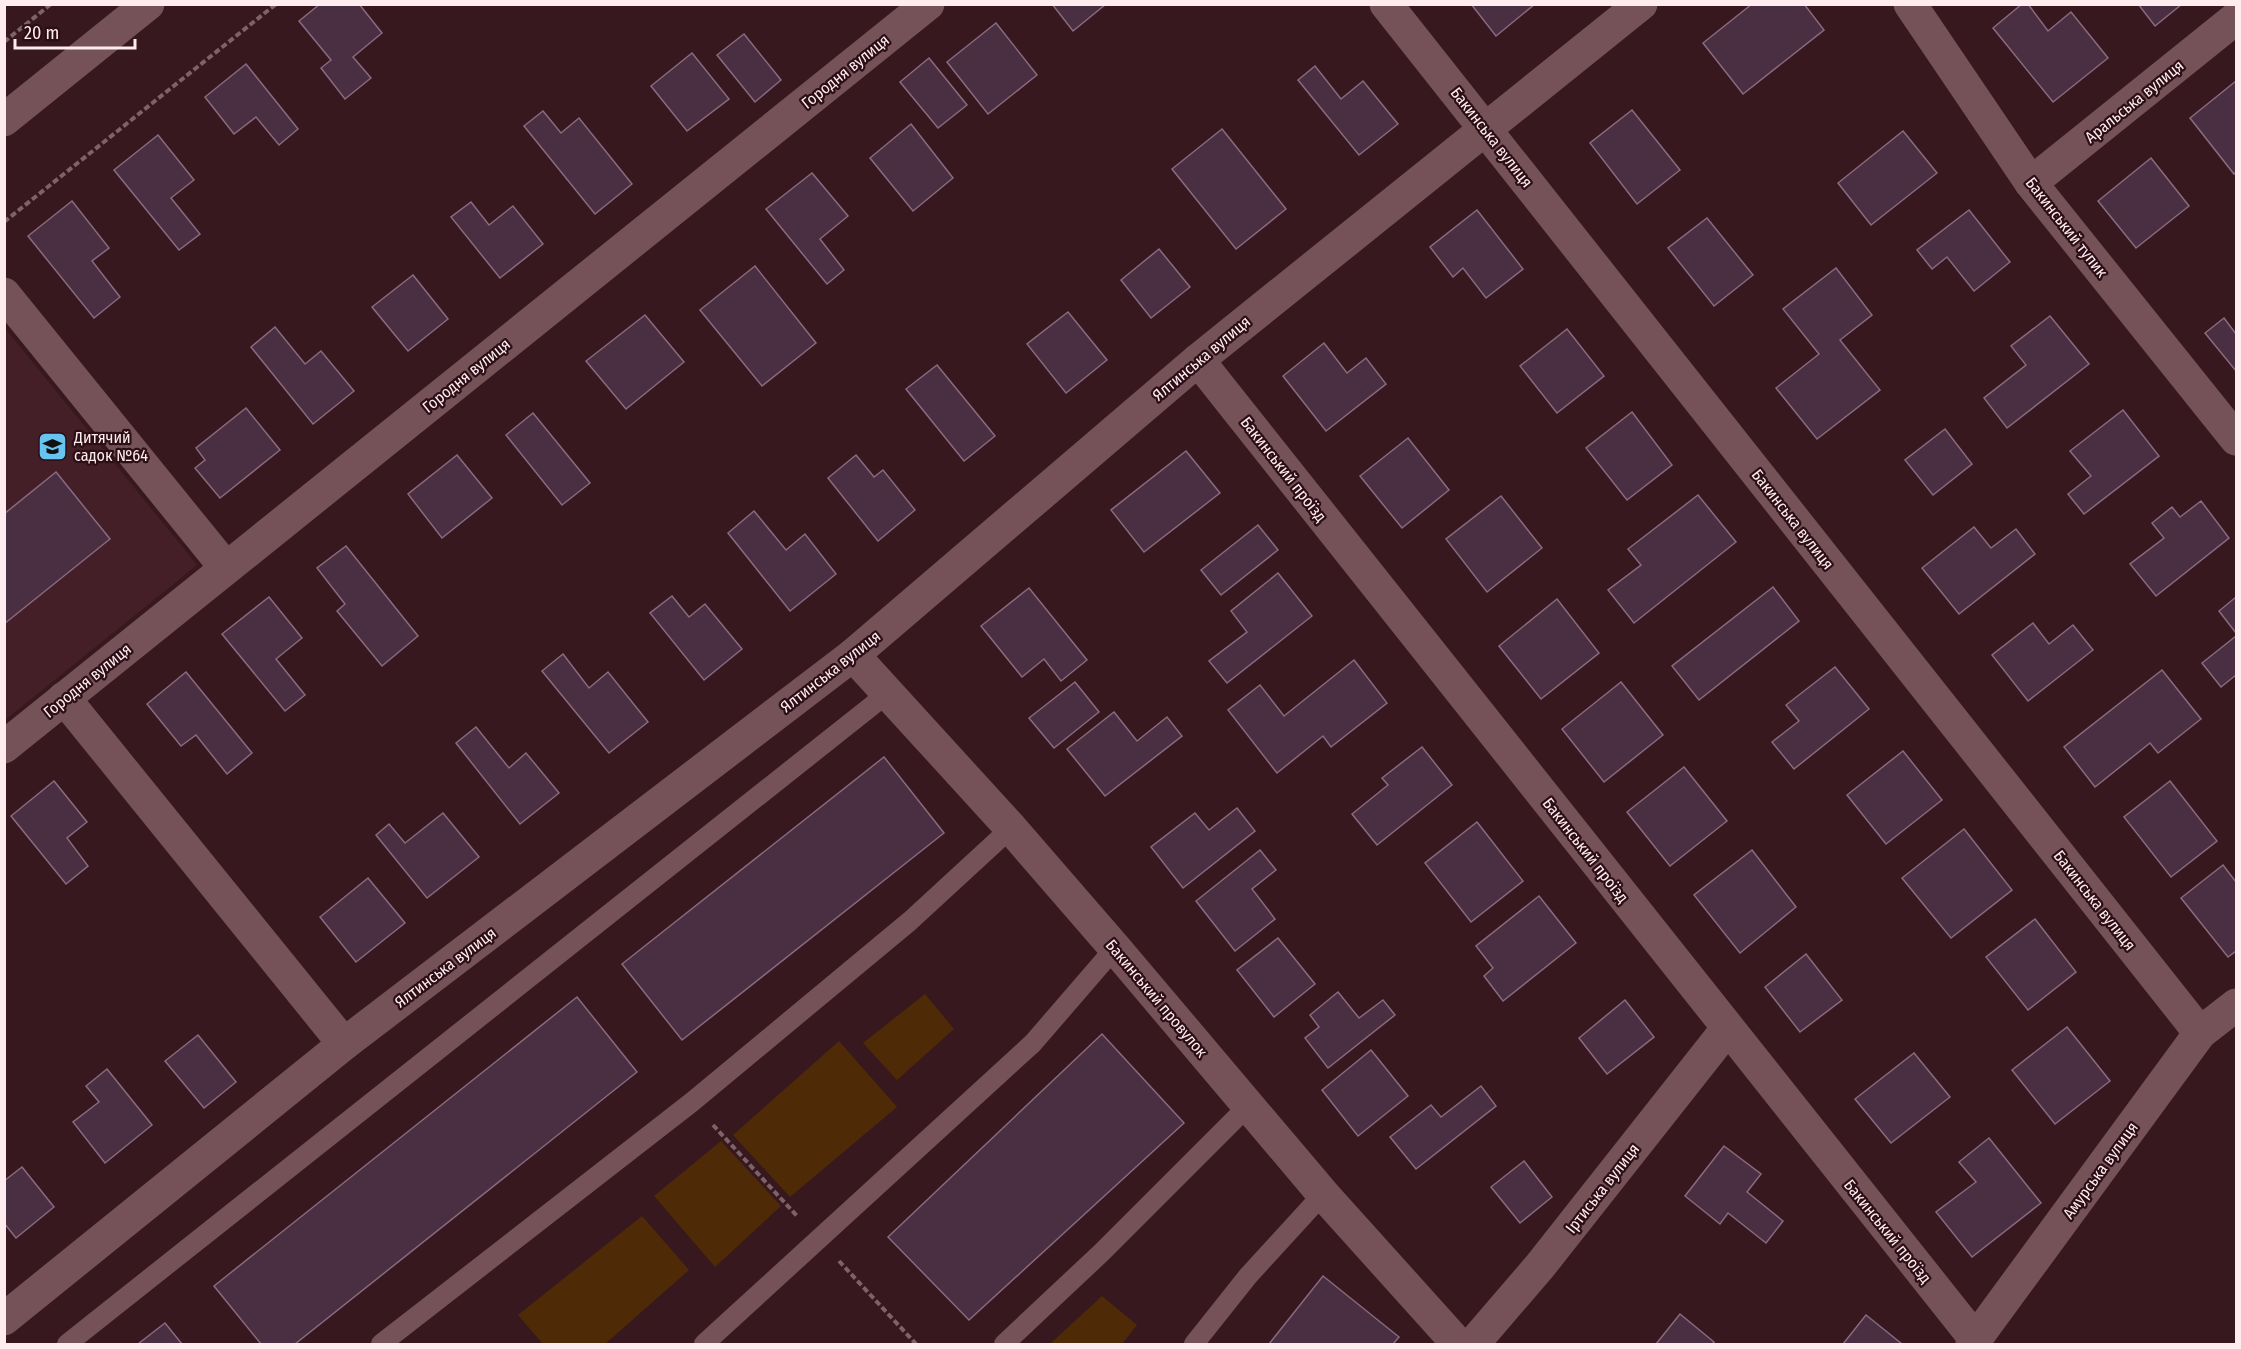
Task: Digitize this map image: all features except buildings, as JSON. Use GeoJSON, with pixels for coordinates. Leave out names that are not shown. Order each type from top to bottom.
{"type":"FeatureCollection","features":[{"type":"Feature","properties":{"kind":"street"},"geometry":{"type":"LineString","coordinates":[[4,120],[148,4]]}},
{"type":"Feature","properties":{"kind":"street","name":"Городня вулиця"},"geometry":{"type":"LineString","coordinates":[[4,747],[928,4]]}},
{"type":"Feature","properties":{"kind":"street","name":"Бакинська вулиця"},"geometry":{"type":"LineString","coordinates":[[1386,4],[2200,1033]]}},
{"type":"Feature","properties":{"kind":"street","name":"Ялтинська вулиця"},"geometry":{"type":"LineString","coordinates":[[4,1320],[344,1044],[853,655],[1197,360],[1641,4]]}},
{"type":"Feature","properties":{"kind":"street","name":"Бакинський тупик"},"geometry":{"type":"LineString","coordinates":[[1910,4],[2031,183],[2236,440]]}},
{"type":"Feature","properties":{"kind":"street","name":"Аральська вулиця"},"geometry":{"type":"LineString","coordinates":[[2031,183],[2236,18]]}},
{"type":"Feature","properties":{"kind":"street"},"geometry":{"type":"LineString","coordinates":[[4,294],[226,568]]}},
{"type":"Feature","properties":{"kind":"street","name":"Бакинський проїзд"},"geometry":{"type":"LineString","coordinates":[[1197,360],[1974,1342]]}},
{"type":"Feature","properties":{"kind":"street","name":"Бакинський провулок"},"geometry":{"type":"LineString","coordinates":[[853,655],[1011,828],[1323,1194],[1458,1344]]}},
{"type":"Feature","properties":{"kind":"street"},"geometry":{"type":"LineString","coordinates":[[64,698],[344,1044]]}},
{"type":"Feature","properties":{"kind":"street","name":"Амурська вулиця"},"geometry":{"type":"LineString","coordinates":[[1974,1342],[2200,1033],[2236,1005]]}},
{"type":"Feature","properties":{"kind":"street","name":"Іртиська вулиця"},"geometry":{"type":"LineString","coordinates":[[1473,1344],[1540,1266],[1728,1029]]}},
{"type":"Feature","properties":{"kind":"lane"},"geometry":{"type":"LineString","coordinates":[[67,1344],[888,693]]}},
{"type":"Feature","properties":{"kind":"lane"},"geometry":{"type":"LineString","coordinates":[[381,1344],[692,1102],[910,921],[1011,828]]}},
{"type":"Feature","properties":{"kind":"lane"},"geometry":{"type":"LineString","coordinates":[[704,1344],[1033,1043],[1115,948]]}},
{"type":"Feature","properties":{"kind":"lane"},"geometry":{"type":"LineString","coordinates":[[1004,1344],[1101,1253],[1248,1106]]}},
{"type":"Feature","properties":{"kind":"lane"},"geometry":{"type":"LineString","coordinates":[[1194,1344],[1248,1276],[1323,1194]]}},
{"type":"Feature","properties":{"kind":"path"},"geometry":{"type":"LineString","coordinates":[[4,42],[51,4]]}},
{"type":"Feature","properties":{"kind":"path"},"geometry":{"type":"LineString","coordinates":[[4,222],[276,4]]}},
{"type":"Feature","properties":{"kind":"shaded area","name":"Дитячий садок №64"},"geometry":{"type":"Polygon","coordinates":[[[4,327],[197,565],[5,720],[4,720],[4,327]]]}},
{"type":"Feature","properties":{"kind":"shaded area"},"geometry":{"type":"Polygon","coordinates":[[[925,994],[954,1029],[897,1080],[863,1043],[925,994]]]}},
{"type":"Feature","properties":{"kind":"shaded area"},"geometry":{"type":"Polygon","coordinates":[[[839,1041],[897,1107],[790,1197],[733,1135],[839,1041]]]}},
{"type":"Feature","properties":{"kind":"shaded area"},"geometry":{"type":"Polygon","coordinates":[[[721,1141],[781,1206],[715,1267],[654,1196],[721,1141]]]}},
{"type":"Feature","properties":{"kind":"shaded area"},"geometry":{"type":"Polygon","coordinates":[[[642,1216],[689,1270],[605,1344],[543,1344],[518,1315],[642,1216]]]}},
{"type":"Feature","properties":{"kind":"shaded area"},"geometry":{"type":"Polygon","coordinates":[[[1102,1296],[1137,1325],[1122,1344],[1050,1344],[1102,1296]]]}},
{"type":"Feature","properties":{"kind":"place","name":"Дитячий садок №64"},"geometry":{"type":"Point","coordinates":[53,446]}}]}
